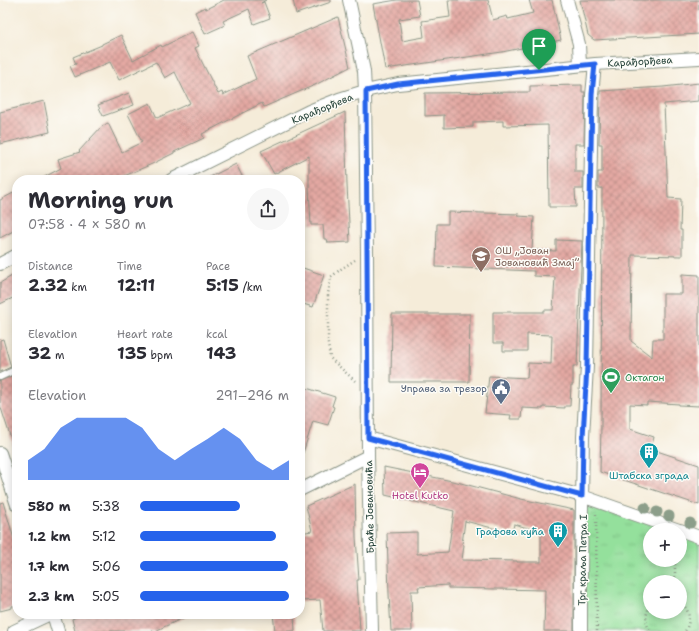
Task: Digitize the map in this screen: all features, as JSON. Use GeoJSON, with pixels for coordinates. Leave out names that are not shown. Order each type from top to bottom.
{"type":"FeatureCollection","features":[{"type":"Feature","properties":{"kind":"street","name":"Браће Јовановића"},"geometry":{"type":"LineString","coordinates":[[349,0],[364,72],[366,91],[368,456],[372,631]]}},
{"type":"Feature","properties":{"kind":"street"},"geometry":{"type":"LineString","coordinates":[[567,0],[579,44],[580,65]]}},
{"type":"Feature","properties":{"kind":"street","name":"Карађорђева"},"geometry":{"type":"LineString","coordinates":[[181,175],[309,111],[339,99],[366,91],[398,84],[580,65],[699,58]]}},
{"type":"Feature","properties":{"kind":"street","name":"Трг краља Петра I"},"geometry":{"type":"LineString","coordinates":[[581,631],[583,437],[587,358],[592,94],[595,64]]}},
{"type":"Feature","properties":{"kind":"street"},"geometry":{"type":"LineString","coordinates":[[0,264],[12,258]]}},
{"type":"Feature","properties":{"kind":"street"},"geometry":{"type":"LineString","coordinates":[[368,438],[582,496],[660,523]]}},
{"type":"Feature","properties":{"kind":"street"},"geometry":{"type":"LineString","coordinates":[[0,453],[12,490]]}},
{"type":"Feature","properties":{"kind":"street"},"geometry":{"type":"LineString","coordinates":[[305,488],[368,456]]}},
{"type":"Feature","properties":{"kind":"street"},"geometry":{"type":"LineString","coordinates":[[687,533],[699,537]]}},
{"type":"Feature","properties":{"kind":"street"},"geometry":{"type":"LineString","coordinates":[[14,631],[40,619]]}},
{"type":"Feature","properties":{"kind":"street"},"geometry":{"type":"LineString","coordinates":[[53,619],[58,631]]}},
{"type":"Feature","properties":{"kind":"lane"},"geometry":{"type":"LineString","coordinates":[[0,377],[12,371]]}},
{"type":"Feature","properties":{"kind":"path"},"geometry":{"type":"LineString","coordinates":[[367,253],[341,268],[331,277],[328,294],[328,344],[330,358],[368,393]]}},
{"type":"Feature","properties":{"kind":"path"},"geometry":{"type":"LineString","coordinates":[[596,501],[597,631]]}},
{"type":"Feature","properties":{"kind":"path"},"geometry":{"type":"LineString","coordinates":[[685,631],[689,622],[687,608]]}},
{"type":"Feature","properties":{"kind":"path"},"geometry":{"type":"LineString","coordinates":[[646,619],[650,631]]}},
{"type":"Feature","properties":{"kind":"green space"},"geometry":{"type":"Polygon","coordinates":[[[582,496],[659,523],[643,523],[643,567],[687,567],[687,533],[699,537],[699,631],[581,631],[582,496]]]}},
{"type":"Feature","properties":{"kind":"building"},"geometry":{"type":"Polygon","coordinates":[[[224,0],[266,0],[261,3],[264,2],[270,18],[254,24],[249,9],[223,21],[225,25],[205,34],[195,12],[205,7],[206,9],[224,0]]]}},
{"type":"Feature","properties":{"kind":"building"},"geometry":{"type":"Polygon","coordinates":[[[293,0],[331,0],[331,2],[296,14],[293,0]]]}},
{"type":"Feature","properties":{"kind":"building"},"geometry":{"type":"Polygon","coordinates":[[[397,0],[417,0],[420,16],[399,19],[402,41],[424,37],[422,21],[450,17],[448,0],[488,0],[493,20],[507,16],[508,19],[533,13],[529,0],[552,0],[561,40],[502,52],[385,69],[373,4],[397,0]]]}},
{"type":"Feature","properties":{"kind":"building"},"geometry":{"type":"Polygon","coordinates":[[[580,0],[699,0],[699,34],[594,40],[588,35],[580,0]]]}},
{"type":"Feature","properties":{"kind":"building"},"geometry":{"type":"Polygon","coordinates":[[[338,17],[350,67],[315,85],[264,107],[262,103],[202,134],[204,138],[127,175],[48,175],[61,168],[58,159],[80,152],[79,151],[102,126],[108,123],[122,152],[142,142],[128,114],[150,103],[157,118],[190,103],[175,72],[165,78],[156,62],[119,80],[110,62],[75,77],[70,66],[76,64],[73,57],[121,35],[133,60],[161,45],[162,47],[192,32],[199,46],[195,48],[218,94],[222,92],[223,95],[256,79],[247,56],[338,17]]]}},
{"type":"Feature","properties":{"kind":"building"},"geometry":{"type":"Polygon","coordinates":[[[699,83],[699,101],[664,104],[668,198],[681,199],[680,230],[682,230],[682,256],[632,255],[631,341],[652,357],[653,339],[663,339],[663,294],[682,294],[682,274],[699,275],[699,406],[647,402],[647,405],[630,404],[630,429],[654,437],[651,449],[699,465],[699,505],[600,472],[602,188],[598,188],[598,172],[602,172],[602,144],[599,144],[600,91],[699,83]]]}},
{"type":"Feature","properties":{"kind":"building"},"geometry":{"type":"Polygon","coordinates":[[[582,85],[582,92],[585,92],[584,144],[575,144],[575,172],[583,172],[583,189],[575,189],[576,207],[549,207],[548,125],[503,126],[503,121],[473,122],[473,127],[444,128],[444,115],[425,116],[425,93],[530,92],[530,86],[582,85]]]}},
{"type":"Feature","properties":{"kind":"building"},"geometry":{"type":"Polygon","coordinates":[[[129,93],[134,105],[103,116],[98,105],[129,93]]]}},
{"type":"Feature","properties":{"kind":"building"},"geometry":{"type":"Polygon","coordinates":[[[44,101],[50,132],[0,144],[0,112],[44,101]]]}},
{"type":"Feature","properties":{"kind":"building"},"geometry":{"type":"Polygon","coordinates":[[[345,112],[350,242],[328,243],[327,239],[324,239],[323,225],[311,225],[309,156],[274,174],[261,151],[345,112]]]}},
{"type":"Feature","properties":{"kind":"building"},"geometry":{"type":"Polygon","coordinates":[[[236,164],[242,175],[214,175],[236,164]]]}},
{"type":"Feature","properties":{"kind":"building"},"geometry":{"type":"Polygon","coordinates":[[[12,194],[12,232],[0,238],[0,200],[12,194]]]}},
{"type":"Feature","properties":{"kind":"building"},"geometry":{"type":"Polygon","coordinates":[[[448,212],[519,214],[518,216],[534,217],[532,250],[556,251],[556,240],[582,241],[577,366],[573,366],[573,385],[571,385],[570,406],[565,406],[565,408],[543,407],[543,409],[522,408],[521,419],[510,419],[511,415],[485,413],[489,376],[527,378],[528,363],[551,364],[552,335],[527,334],[527,351],[503,351],[503,343],[493,343],[493,312],[544,312],[544,310],[553,310],[555,277],[534,276],[534,271],[436,267],[437,224],[448,224],[448,212]]]}},
{"type":"Feature","properties":{"kind":"building"},"geometry":{"type":"Polygon","coordinates":[[[305,269],[324,275],[313,307],[305,305],[305,269]]]}},
{"type":"Feature","properties":{"kind":"building"},"geometry":{"type":"Polygon","coordinates":[[[12,276],[12,298],[0,304],[0,283],[12,276]]]}},
{"type":"Feature","properties":{"kind":"building"},"geometry":{"type":"Polygon","coordinates":[[[392,314],[470,314],[469,382],[391,382],[392,314]]]}},
{"type":"Feature","properties":{"kind":"building"},"geometry":{"type":"Polygon","coordinates":[[[3,339],[11,367],[0,372],[0,340],[3,339]]]}},
{"type":"Feature","properties":{"kind":"building"},"geometry":{"type":"Polygon","coordinates":[[[12,376],[12,442],[0,405],[0,381],[12,376]]]}},
{"type":"Feature","properties":{"kind":"building"},"geometry":{"type":"Polygon","coordinates":[[[305,388],[335,397],[332,406],[334,407],[328,425],[313,421],[305,447],[305,388]]]}},
{"type":"Feature","properties":{"kind":"building"},"geometry":{"type":"Polygon","coordinates":[[[384,467],[457,482],[521,499],[574,510],[574,631],[544,631],[545,590],[448,588],[448,585],[418,587],[419,591],[411,591],[412,631],[391,631],[387,533],[417,532],[417,554],[448,552],[454,511],[385,495],[384,467]],[[465,521],[462,544],[464,545],[462,560],[541,562],[541,532],[514,524],[512,533],[465,521]]]}},
{"type":"Feature","properties":{"kind":"building"},"geometry":{"type":"Polygon","coordinates":[[[355,484],[356,537],[359,580],[357,580],[360,631],[323,631],[320,600],[305,601],[305,532],[312,531],[306,506],[355,484]]]}},
{"type":"Feature","properties":{"kind":"building"},"geometry":{"type":"Polygon","coordinates":[[[3,502],[12,532],[12,608],[0,611],[0,503],[3,502]]]}},
{"type":"Feature","properties":{"kind":"building"},"geometry":{"type":"Polygon","coordinates":[[[72,619],[181,619],[155,631],[75,631],[72,619]]]}},
{"type":"Feature","properties":{"kind":"building"},"geometry":{"type":"Polygon","coordinates":[[[274,619],[294,619],[295,631],[275,631],[274,619]]]}},
{"type":"Feature","properties":{"kind":"place","name":"ОШ „Јован Јовановић Змај”"},"geometry":{"type":"Point","coordinates":[481,273]}},
{"type":"Feature","properties":{"kind":"place","name":"Октагон"},"geometry":{"type":"Point","coordinates":[611,394]}},
{"type":"Feature","properties":{"kind":"place","name":"Управа за трезор"},"geometry":{"type":"Point","coordinates":[501,405]}},
{"type":"Feature","properties":{"kind":"place","name":"Штабска зграда"},"geometry":{"type":"Point","coordinates":[649,469]}},
{"type":"Feature","properties":{"kind":"place","name":"Hotel Kutko"},"geometry":{"type":"Point","coordinates":[420,489]}},
{"type":"Feature","properties":{"kind":"place","name":"Графова кућа"},"geometry":{"type":"Point","coordinates":[558,548]}},
{"type":"Feature","properties":{"kind":"route"},"geometry":{"type":"LineString","coordinates":[[595,64],[592,94],[587,366],[583,437],[582,496],[368,438],[366,91],[398,84],[539,70],[595,64]]}}]}
